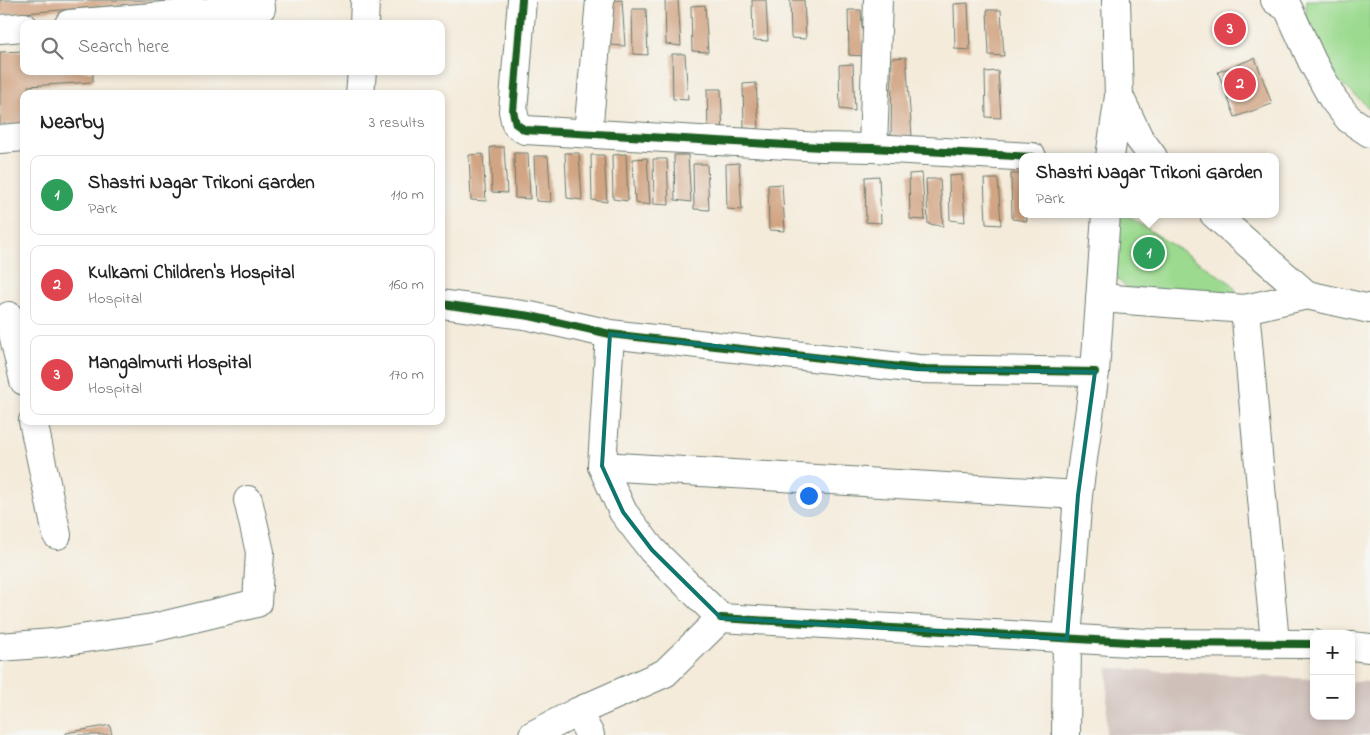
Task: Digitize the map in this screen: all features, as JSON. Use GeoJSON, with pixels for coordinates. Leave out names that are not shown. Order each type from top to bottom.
{"type":"FeatureCollection","features":[{"type":"Feature","properties":{"kind":"street"},"geometry":{"type":"LineString","coordinates":[[117,20],[261,8],[260,0]]}},
{"type":"Feature","properties":{"kind":"street"},"geometry":{"type":"LineString","coordinates":[[364,20],[366,0]]}},
{"type":"Feature","properties":{"kind":"street"},"geometry":{"type":"LineString","coordinates":[[522,0],[513,111],[516,124],[525,130],[1019,156]]}},
{"type":"Feature","properties":{"kind":"street"},"geometry":{"type":"LineString","coordinates":[[588,133],[600,0]]}},
{"type":"Feature","properties":{"kind":"street"},"geometry":{"type":"LineString","coordinates":[[873,148],[878,0]]}},
{"type":"Feature","properties":{"kind":"street"},"geometry":{"type":"LineString","coordinates":[[1111,153],[1119,96],[1116,0]]}},
{"type":"Feature","properties":{"kind":"street"},"geometry":{"type":"LineString","coordinates":[[1275,0],[1288,8],[1332,99],[1349,120],[1370,133]]}},
{"type":"Feature","properties":{"kind":"street"},"geometry":{"type":"LineString","coordinates":[[0,29],[20,27]]}},
{"type":"Feature","properties":{"kind":"street"},"geometry":{"type":"LineString","coordinates":[[360,90],[362,75]]}},
{"type":"Feature","properties":{"kind":"street"},"geometry":{"type":"LineString","coordinates":[[1119,96],[1139,138],[1150,153]]}},
{"type":"Feature","properties":{"kind":"street"},"geometry":{"type":"LineString","coordinates":[[0,139],[20,137]]}},
{"type":"Feature","properties":{"kind":"street"},"geometry":{"type":"LineString","coordinates":[[1066,735],[1067,639],[1078,495],[1095,372],[1106,218]]}},
{"type":"Feature","properties":{"kind":"street"},"geometry":{"type":"LineString","coordinates":[[1219,218],[1307,295]]}},
{"type":"Feature","properties":{"kind":"street"},"geometry":{"type":"LineString","coordinates":[[1100,298],[1245,309],[1307,295],[1370,309]]}},
{"type":"Feature","properties":{"kind":"street"},"geometry":{"type":"LineString","coordinates":[[445,305],[530,316],[610,334],[918,369],[1095,372]]}},
{"type":"Feature","properties":{"kind":"street"},"geometry":{"type":"LineString","coordinates":[[1245,309],[1275,643]]}},
{"type":"Feature","properties":{"kind":"street"},"geometry":{"type":"LineString","coordinates":[[11,316],[20,361]]}},
{"type":"Feature","properties":{"kind":"street"},"geometry":{"type":"LineString","coordinates":[[610,334],[602,466],[623,512],[652,550],[720,618],[1146,643],[1310,644]]}},
{"type":"Feature","properties":{"kind":"street"},"geometry":{"type":"LineString","coordinates":[[34,425],[58,535]]}},
{"type":"Feature","properties":{"kind":"street"},"geometry":{"type":"LineString","coordinates":[[602,466],[1078,495]]}},
{"type":"Feature","properties":{"kind":"street"},"geometry":{"type":"LineString","coordinates":[[0,647],[52,643],[153,628],[257,603],[260,552],[248,500]]}},
{"type":"Feature","properties":{"kind":"street"},"geometry":{"type":"LineString","coordinates":[[532,735],[583,724],[665,673],[720,618]]}},
{"type":"Feature","properties":{"kind":"street"},"geometry":{"type":"LineString","coordinates":[[1355,646],[1370,648]]}},
{"type":"Feature","properties":{"kind":"highlighted area"},"geometry":{"type":"Polygon","coordinates":[[[610,334],[918,369],[1095,372],[1078,495],[1067,639],[721,618],[652,550],[623,512],[602,466],[610,334]]]}},
{"type":"Feature","properties":{"kind":"shaded area"},"geometry":{"type":"Polygon","coordinates":[[[1108,668],[1310,679],[1310,720],[1355,720],[1355,681],[1370,682],[1370,735],[1106,735],[1108,668]]]}},
{"type":"Feature","properties":{"kind":"green space"},"geometry":{"type":"Polygon","coordinates":[[[1307,0],[1370,0],[1370,109],[1338,80],[1305,15],[1307,0]]]}},
{"type":"Feature","properties":{"kind":"green space"},"geometry":{"type":"Polygon","coordinates":[[[1114,218],[1131,218],[1232,284],[1239,295],[1126,288],[1116,277],[1114,218]]]}},
{"type":"Feature","properties":{"kind":"building"},"geometry":{"type":"Polygon","coordinates":[[[0,0],[171,0],[171,1],[0,15],[0,0]]]}},
{"type":"Feature","properties":{"kind":"building"},"geometry":{"type":"Polygon","coordinates":[[[622,0],[625,46],[610,45],[608,1],[622,0]]]}},
{"type":"Feature","properties":{"kind":"building"},"geometry":{"type":"Polygon","coordinates":[[[665,0],[678,0],[681,46],[666,44],[665,0]]]}},
{"type":"Feature","properties":{"kind":"building"},"geometry":{"type":"Polygon","coordinates":[[[752,0],[766,0],[768,41],[753,40],[752,0]]]}},
{"type":"Feature","properties":{"kind":"building"},"geometry":{"type":"Polygon","coordinates":[[[790,0],[804,0],[806,39],[791,38],[790,0]]]}},
{"type":"Feature","properties":{"kind":"building"},"geometry":{"type":"Polygon","coordinates":[[[968,3],[970,50],[955,49],[954,4],[968,3]]]}},
{"type":"Feature","properties":{"kind":"building"},"geometry":{"type":"Polygon","coordinates":[[[705,5],[708,52],[692,51],[691,6],[705,5]]]}},
{"type":"Feature","properties":{"kind":"building"},"geometry":{"type":"Polygon","coordinates":[[[632,9],[646,9],[648,55],[633,54],[632,9]]]}},
{"type":"Feature","properties":{"kind":"building"},"geometry":{"type":"Polygon","coordinates":[[[848,10],[861,10],[864,56],[849,55],[848,10]]]}},
{"type":"Feature","properties":{"kind":"building"},"geometry":{"type":"Polygon","coordinates":[[[987,10],[1001,10],[1004,56],[989,55],[987,10]]]}},
{"type":"Feature","properties":{"kind":"building"},"geometry":{"type":"Polygon","coordinates":[[[20,51],[20,75],[93,75],[93,82],[28,86],[28,90],[20,90],[20,124],[0,125],[0,52],[20,51]]]}},
{"type":"Feature","properties":{"kind":"building"},"geometry":{"type":"Polygon","coordinates":[[[672,54],[685,54],[688,100],[673,99],[672,54]]]}},
{"type":"Feature","properties":{"kind":"building"},"geometry":{"type":"Polygon","coordinates":[[[906,57],[912,136],[891,137],[892,58],[906,57]]]}},
{"type":"Feature","properties":{"kind":"building"},"geometry":{"type":"Polygon","coordinates":[[[1255,58],[1272,104],[1235,117],[1218,72],[1255,58]]]}},
{"type":"Feature","properties":{"kind":"building"},"geometry":{"type":"Polygon","coordinates":[[[853,64],[855,111],[840,109],[839,65],[853,64]]]}},
{"type":"Feature","properties":{"kind":"building"},"geometry":{"type":"Polygon","coordinates":[[[998,71],[1001,118],[986,117],[985,72],[998,71]]]}},
{"type":"Feature","properties":{"kind":"building"},"geometry":{"type":"Polygon","coordinates":[[[756,83],[759,129],[744,128],[743,84],[756,83]]]}},
{"type":"Feature","properties":{"kind":"building"},"geometry":{"type":"Polygon","coordinates":[[[707,89],[721,89],[723,136],[708,134],[707,89]]]}},
{"type":"Feature","properties":{"kind":"building"},"geometry":{"type":"Polygon","coordinates":[[[490,147],[504,147],[507,193],[492,192],[490,147]]]}},
{"type":"Feature","properties":{"kind":"building"},"geometry":{"type":"Polygon","coordinates":[[[514,153],[528,153],[530,199],[515,198],[514,153]]]}},
{"type":"Feature","properties":{"kind":"building"},"geometry":{"type":"Polygon","coordinates":[[[565,153],[579,153],[582,200],[567,198],[565,153]]]}},
{"type":"Feature","properties":{"kind":"building"},"geometry":{"type":"Polygon","coordinates":[[[483,154],[486,201],[471,200],[469,155],[483,154]]]}},
{"type":"Feature","properties":{"kind":"building"},"geometry":{"type":"Polygon","coordinates":[[[626,154],[628,201],[613,199],[612,155],[626,154]]]}},
{"type":"Feature","properties":{"kind":"building"},"geometry":{"type":"Polygon","coordinates":[[[591,155],[604,155],[607,202],[592,200],[591,155]]]}},
{"type":"Feature","properties":{"kind":"building"},"geometry":{"type":"Polygon","coordinates":[[[674,155],[688,155],[691,202],[675,200],[674,155]]]}},
{"type":"Feature","properties":{"kind":"building"},"geometry":{"type":"Polygon","coordinates":[[[534,156],[548,156],[551,202],[536,201],[534,156]]]}},
{"type":"Feature","properties":{"kind":"building"},"geometry":{"type":"Polygon","coordinates":[[[647,158],[650,205],[635,203],[633,159],[647,158]]]}},
{"type":"Feature","properties":{"kind":"building"},"geometry":{"type":"Polygon","coordinates":[[[653,159],[667,159],[669,205],[654,204],[653,159]]]}},
{"type":"Feature","properties":{"kind":"building"},"geometry":{"type":"Polygon","coordinates":[[[739,163],[742,210],[727,209],[726,164],[739,163]]]}},
{"type":"Feature","properties":{"kind":"building"},"geometry":{"type":"Polygon","coordinates":[[[693,164],[707,164],[709,210],[694,209],[693,164]]]}},
{"type":"Feature","properties":{"kind":"building"},"geometry":{"type":"Polygon","coordinates":[[[922,173],[925,220],[910,219],[909,174],[922,173]]]}},
{"type":"Feature","properties":{"kind":"building"},"geometry":{"type":"Polygon","coordinates":[[[1011,174],[1019,174],[1019,218],[1027,218],[1027,221],[1012,219],[1011,174]]]}},
{"type":"Feature","properties":{"kind":"building"},"geometry":{"type":"Polygon","coordinates":[[[962,175],[965,222],[950,220],[949,176],[962,175]]]}},
{"type":"Feature","properties":{"kind":"building"},"geometry":{"type":"Polygon","coordinates":[[[879,176],[881,223],[866,222],[865,177],[879,176]]]}},
{"type":"Feature","properties":{"kind":"building"},"geometry":{"type":"Polygon","coordinates":[[[926,179],[940,179],[943,226],[928,224],[926,179]]]}},
{"type":"Feature","properties":{"kind":"building"},"geometry":{"type":"Polygon","coordinates":[[[984,179],[998,179],[1001,225],[986,224],[984,179]]]}},
{"type":"Feature","properties":{"kind":"building"},"geometry":{"type":"Polygon","coordinates":[[[782,184],[785,231],[769,230],[768,185],[782,184]]]}},
{"type":"Feature","properties":{"kind":"building"},"geometry":{"type":"Polygon","coordinates":[[[110,725],[112,735],[66,735],[66,733],[110,725]]]}},
{"type":"Feature","properties":{"kind":"cycle path"},"geometry":{"type":"LineString","coordinates":[[522,0],[513,111],[516,124],[525,130],[1019,156]]}},
{"type":"Feature","properties":{"kind":"cycle path"},"geometry":{"type":"LineString","coordinates":[[445,305],[530,316],[610,334],[918,369],[1095,372]]}},
{"type":"Feature","properties":{"kind":"cycle path"},"geometry":{"type":"LineString","coordinates":[[721,618],[1146,643],[1310,644]]}},
{"type":"Feature","properties":{"kind":"place","name":"Mangalmurti Hospital"},"geometry":{"type":"Point","coordinates":[1230,29]}},
{"type":"Feature","properties":{"kind":"place","name":"Kulkarni Children's Hospital"},"geometry":{"type":"Point","coordinates":[1240,84]}},
{"type":"Feature","properties":{"kind":"place","name":"Shastri Nagar Trikoni Garden"},"geometry":{"type":"Point","coordinates":[1149,253]}}]}
